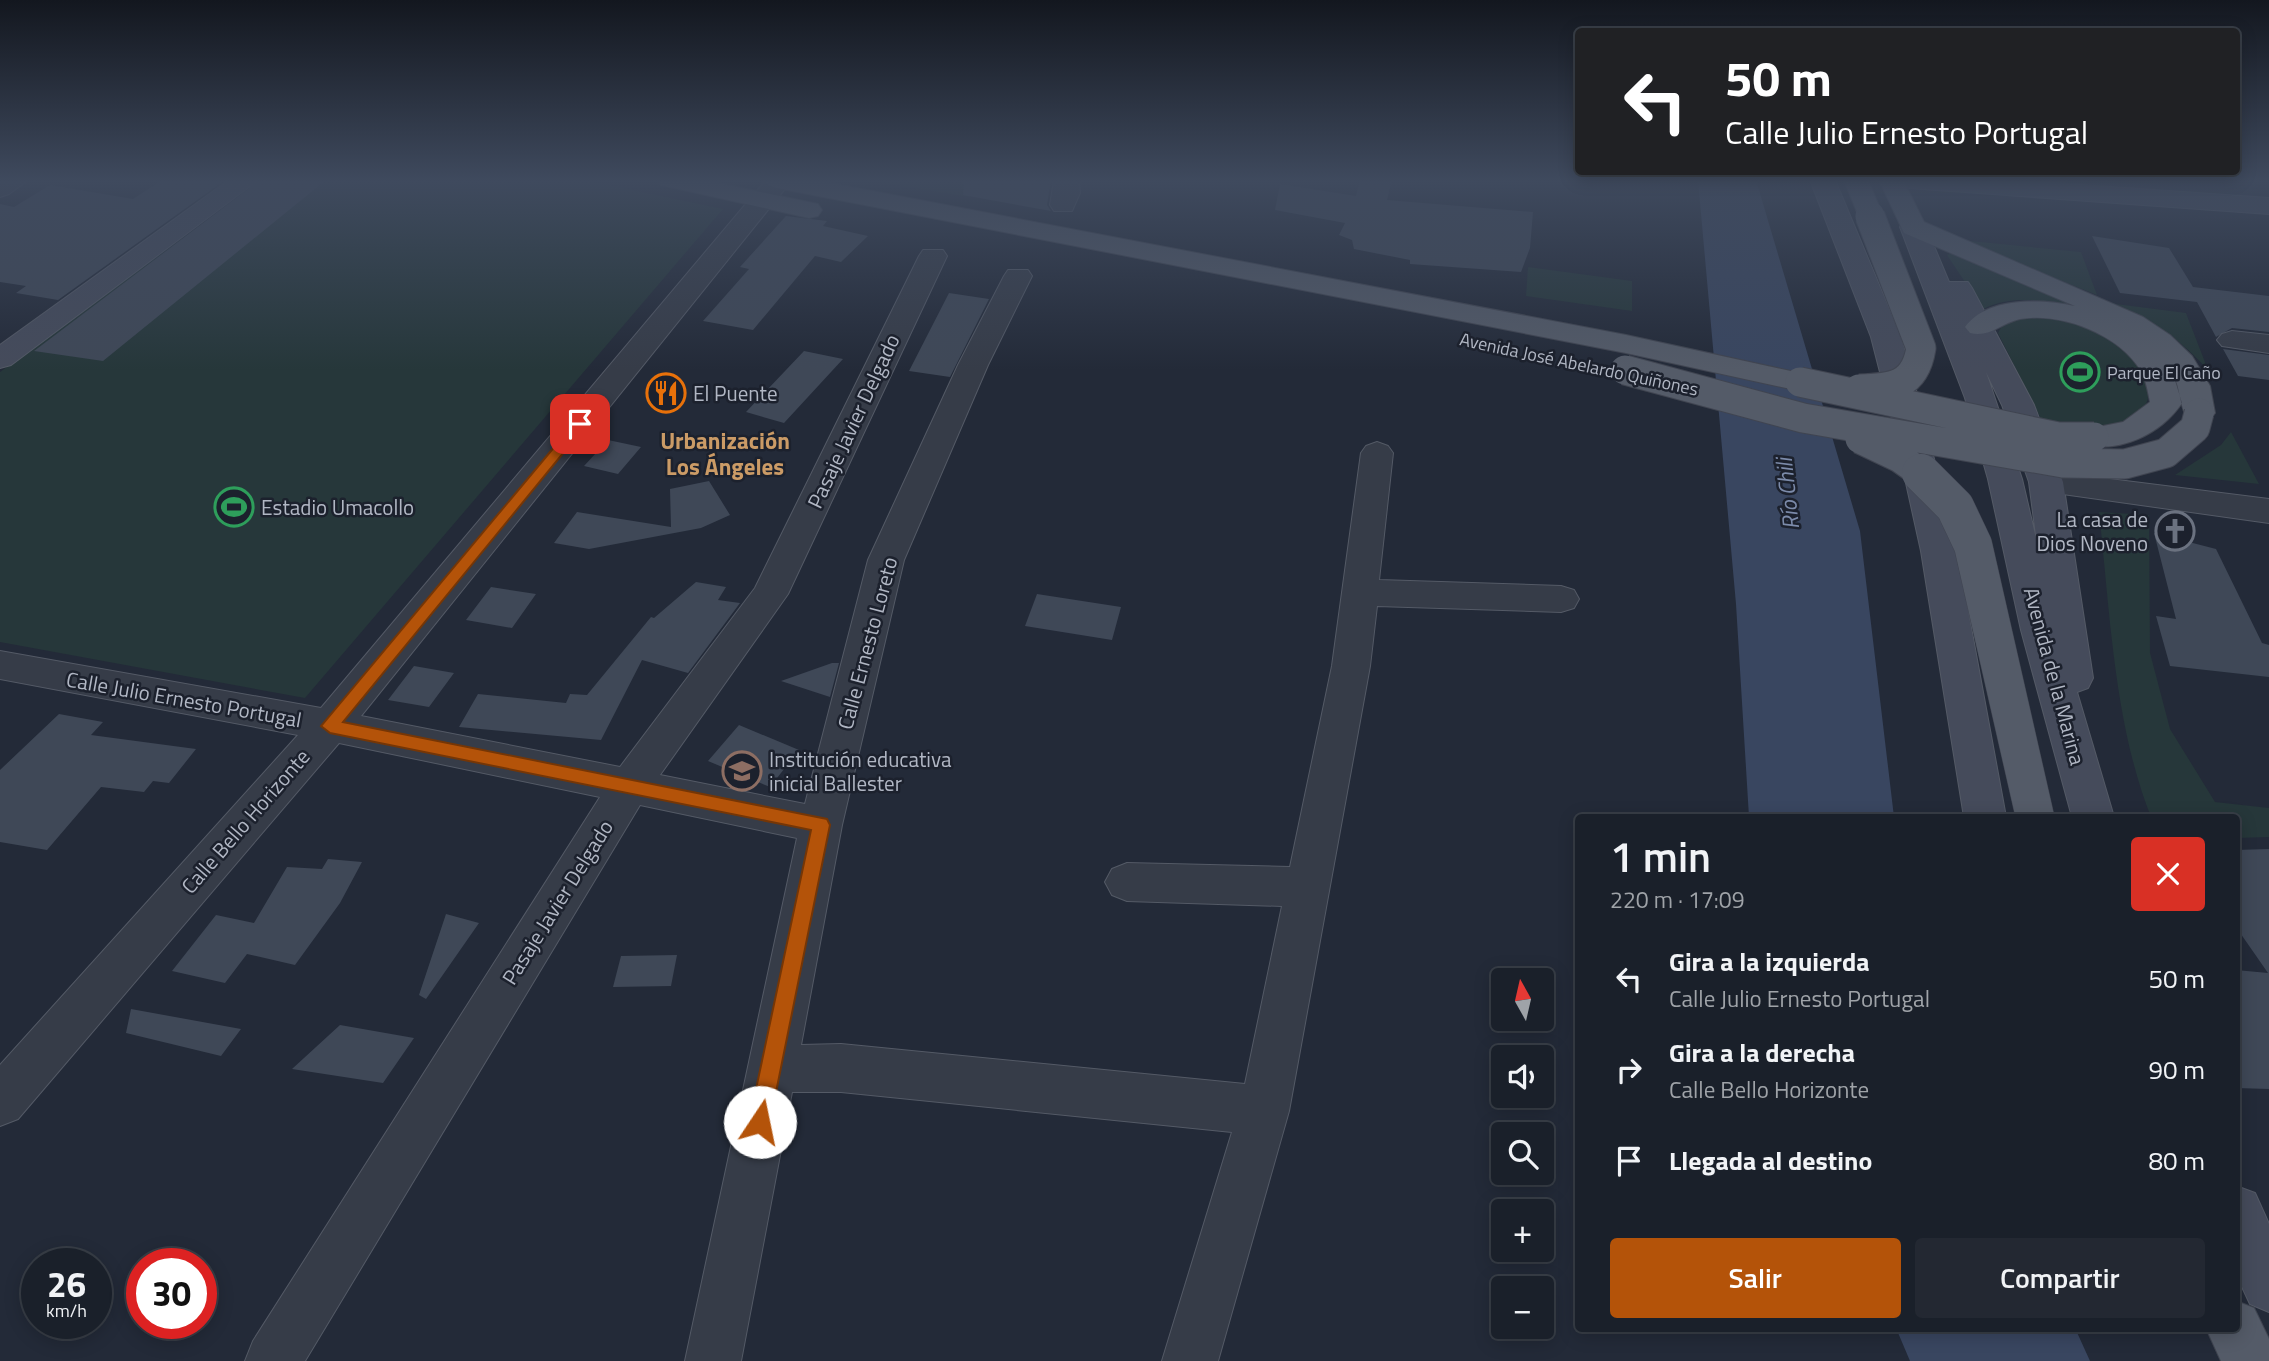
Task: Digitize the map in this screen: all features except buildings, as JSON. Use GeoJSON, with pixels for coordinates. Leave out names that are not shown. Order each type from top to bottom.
{"type":"FeatureCollection","features":[{"type":"Feature","properties":{"kind":"main road"},"geometry":{"type":"LineString","coordinates":[[0,359],[158,244]]}},
{"type":"Feature","properties":{"kind":"main road","name":"Avenida José Abelardo Quiñones"},"geometry":{"type":"LineString","coordinates":[[1056,244],[1626,357],[1836,390]]}},
{"type":"Feature","properties":{"kind":"main road"},"geometry":{"type":"LineString","coordinates":[[1848,244],[1886,337],[1940,551],[1984,814]]}},
{"type":"Feature","properties":{"kind":"main road"},"geometry":{"type":"LineString","coordinates":[[1836,390],[1891,387],[1912,378],[1920,365],[1922,348],[1881,244]]}},
{"type":"Feature","properties":{"kind":"main road","name":"Avenida de la Marina"},"geometry":{"type":"LineString","coordinates":[[1922,244],[1968,332],[1981,398],[2004,479],[2040,630],[2092,813]]}},
{"type":"Feature","properties":{"kind":"main road","name":"Avenida José Abelardo Quiñones"},"geometry":{"type":"LineString","coordinates":[[1626,357],[1802,418],[2063,463],[2126,464],[2166,453],[2195,428],[2200,396],[2179,359],[2136,325],[2046,284],[1943,244]]}},
{"type":"Feature","properties":{"kind":"main road"},"geometry":{"type":"LineString","coordinates":[[1836,390],[2058,437],[2119,434],[2140,428],[2156,418],[2166,403],[2161,381],[2151,363],[2118,334],[2073,315],[2018,310],[1994,317],[1968,332],[1948,361],[1929,363],[1907,355],[1886,337]]}},
{"type":"Feature","properties":{"kind":"main road"},"geometry":{"type":"LineString","coordinates":[[1968,332],[2018,405],[2046,482],[2092,813]]}},
{"type":"Feature","properties":{"kind":"main road"},"geometry":{"type":"LineString","coordinates":[[1802,418],[1891,450],[1955,507],[1971,539],[1993,619],[2034,814]]}},
{"type":"Feature","properties":{"kind":"main road"},"geometry":{"type":"LineString","coordinates":[[2240,1221],[2269,1285]]}},
{"type":"Feature","properties":{"kind":"main road"},"geometry":{"type":"LineString","coordinates":[[2211,1332],[2228,1361]]}},
{"type":"Feature","properties":{"kind":"main road"},"geometry":{"type":"LineString","coordinates":[[2236,1332],[2250,1361]]}},
{"type":"Feature","properties":{"kind":"street","name":"Calle Bello Horizonte"},"geometry":{"type":"LineString","coordinates":[[0,1102],[330,726],[726,244]]}},
{"type":"Feature","properties":{"kind":"street","name":"Pasaje Javier Delgado"},"geometry":{"type":"LineString","coordinates":[[273,1361],[630,785],[771,594],[933,256]]}},
{"type":"Feature","properties":{"kind":"street","name":"Calle Ernesto Loreto"},"geometry":{"type":"LineString","coordinates":[[713,1361],[821,825],[886,560],[973,365],[1018,276]]}},
{"type":"Feature","properties":{"kind":"street"},"geometry":{"type":"LineString","coordinates":[[2232,340],[2269,344]]}},
{"type":"Feature","properties":{"kind":"street"},"geometry":{"type":"LineString","coordinates":[[1190,1361],[1264,1111],[1351,666],[1377,453]]}},
{"type":"Feature","properties":{"kind":"street"},"geometry":{"type":"LineString","coordinates":[[2046,482],[2269,511]]}},
{"type":"Feature","properties":{"kind":"street"},"geometry":{"type":"LineString","coordinates":[[1360,592],[1561,599]]}},
{"type":"Feature","properties":{"kind":"street","name":"Calle Julio Ernesto Portugal"},"geometry":{"type":"LineString","coordinates":[[0,665],[330,726],[821,825]]}},
{"type":"Feature","properties":{"kind":"street"},"geometry":{"type":"LineString","coordinates":[[1126,882],[1306,887]]}},
{"type":"Feature","properties":{"kind":"street"},"geometry":{"type":"LineString","coordinates":[[770,1069],[841,1068],[1264,1111]]}},
{"type":"Feature","properties":{"kind":"shaded area","name":"Estadio Umacollo"},"geometry":{"type":"Polygon","coordinates":[[[175,244],[693,244],[305,698],[0,642],[0,372],[175,244]]]}},
{"type":"Feature","properties":{"kind":"shaded area"},"geometry":{"type":"Polygon","coordinates":[[[1969,244],[2081,252],[2097,295],[1969,244]]]}},
{"type":"Feature","properties":{"kind":"shaded area"},"geometry":{"type":"Polygon","coordinates":[[[1952,253],[2109,319],[2062,305],[2030,300],[2014,300],[1983,309],[1947,255],[1952,253]]]}},
{"type":"Feature","properties":{"kind":"shaded area"},"geometry":{"type":"Polygon","coordinates":[[[1528,267],[1632,281],[1632,311],[1526,296],[1528,267]]]}},
{"type":"Feature","properties":{"kind":"shaded area"},"geometry":{"type":"Polygon","coordinates":[[[2116,304],[2186,313],[2208,370],[2166,332],[2116,304]]]}},
{"type":"Feature","properties":{"kind":"shaded area","name":"Parque El Caño"},"geometry":{"type":"Polygon","coordinates":[[[2034,315],[2087,326],[2103,334],[2133,360],[2143,374],[2148,389],[2146,403],[2135,416],[2106,427],[2044,425],[1998,333],[2004,322],[2034,315]]]}},
{"type":"Feature","properties":{"kind":"shaded area"},"geometry":{"type":"Polygon","coordinates":[[[2231,432],[2259,484],[2175,475],[2221,445],[2231,432]]]}},
{"type":"Feature","properties":{"kind":"shaded area"},"geometry":{"type":"Polygon","coordinates":[[[2099,512],[2149,515],[2150,653],[2170,729],[2215,802],[2269,808],[2269,837],[2240,838],[2240,814],[2150,814],[2129,744],[2121,706],[2099,512]]]}},
{"type":"Feature","properties":{"kind":"water","name":"Río Chili"},"geometry":{"type":"Polygon","coordinates":[[[1704,244],[1775,244],[1860,531],[1894,814],[1749,814],[1736,604],[1704,244]]]}},
{"type":"Feature","properties":{"kind":"water"},"geometry":{"type":"Polygon","coordinates":[[[1898,1332],[2077,1332],[2090,1361],[1910,1361],[1898,1332]]]}},
{"type":"Feature","properties":{"kind":"place","name":"Parque El Caño"},"geometry":{"type":"Point","coordinates":[2080,372]}},
{"type":"Feature","properties":{"kind":"place","name":"El Puente"},"geometry":{"type":"Point","coordinates":[666,393]}},
{"type":"Feature","properties":{"kind":"place","name":"Estadio Umacollo"},"geometry":{"type":"Point","coordinates":[234,507]}},
{"type":"Feature","properties":{"kind":"place","name":"La casa de Dios Noveno"},"geometry":{"type":"Point","coordinates":[2175,531]}},
{"type":"Feature","properties":{"kind":"place","name":"Institución educativa inicial Ballester"},"geometry":{"type":"Point","coordinates":[742,771]}},
{"type":"Feature","properties":{"kind":"district","name":"Urbanización Los Ángeles"},"geometry":{"type":"Point","coordinates":[725,453]}},
{"type":"Feature","properties":{"kind":"route"},"geometry":{"type":"LineString","coordinates":[[580,424],[330,726],[821,825],[760,1122]]}}]}
